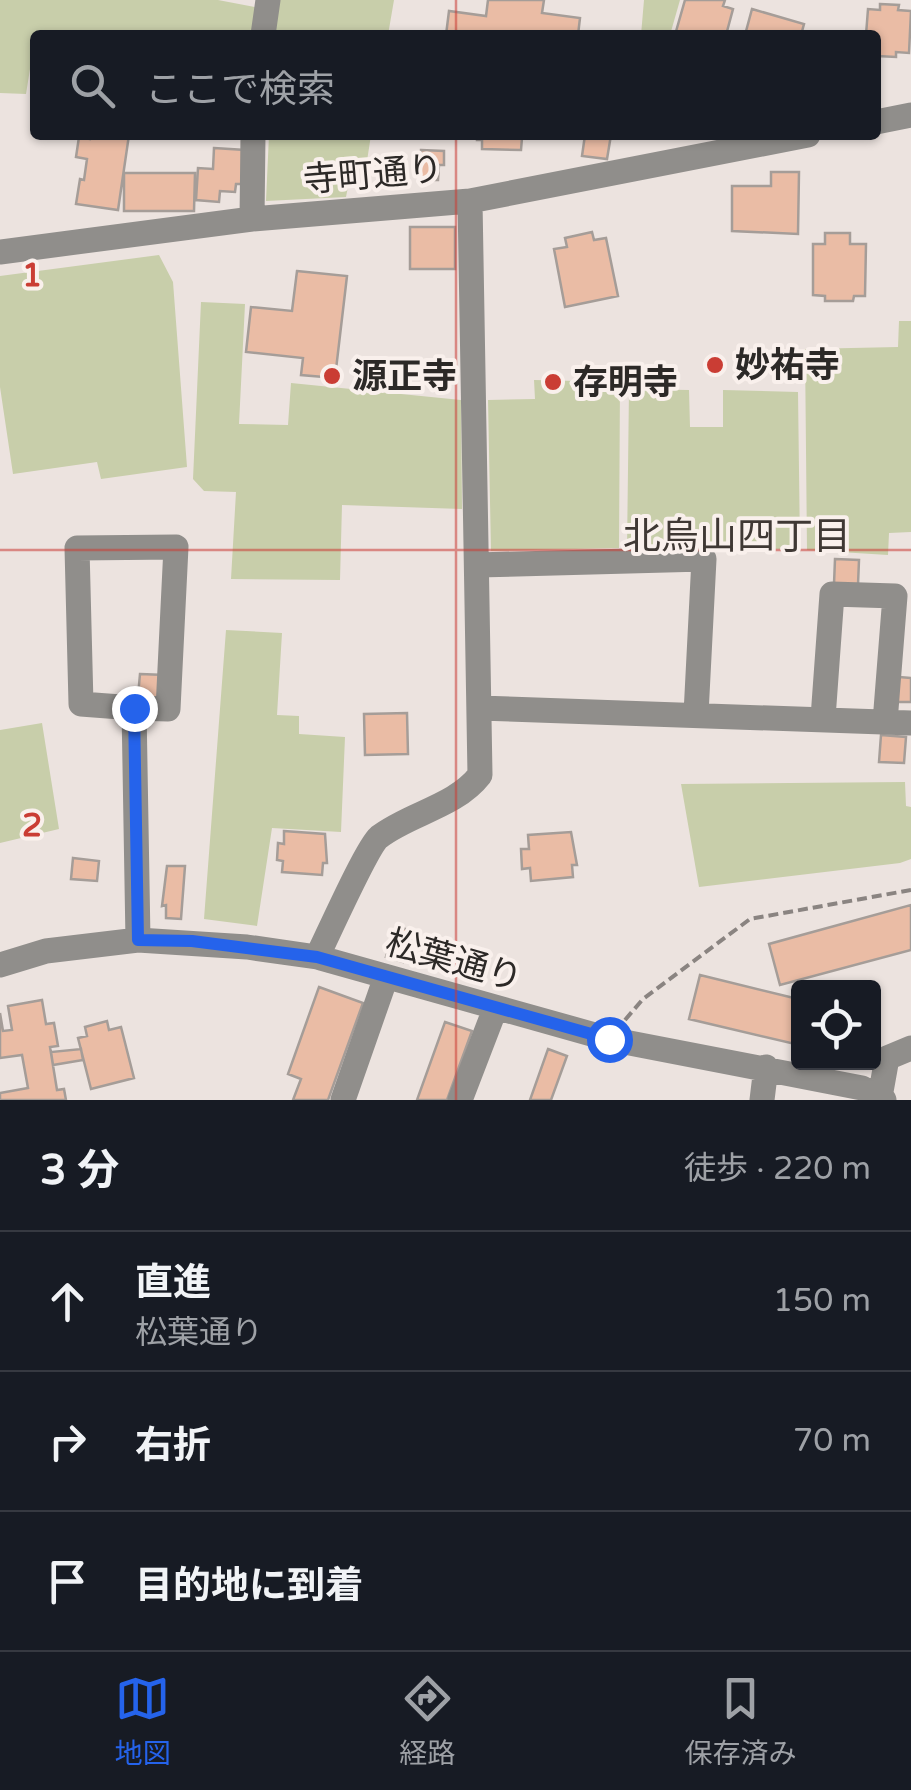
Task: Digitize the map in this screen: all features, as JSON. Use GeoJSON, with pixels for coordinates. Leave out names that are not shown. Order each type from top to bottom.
{"type":"FeatureCollection","features":[{"type":"Feature","properties":{"kind":"street"},"geometry":{"type":"LineString","coordinates":[[264,30],[267,0]]}},
{"type":"Feature","properties":{"kind":"street"},"geometry":{"type":"LineString","coordinates":[[881,121],[911,116]]}},
{"type":"Feature","properties":{"kind":"street"},"geometry":{"type":"LineString","coordinates":[[252,140],[252,219]]}},
{"type":"Feature","properties":{"kind":"street","name":"寺町通り"},"geometry":{"type":"LineString","coordinates":[[0,252],[252,219],[470,202],[783,140]]}},
{"type":"Feature","properties":{"kind":"street"},"geometry":{"type":"LineString","coordinates":[[317,957],[376,839],[446,802],[472,786],[480,776],[470,202]]}},
{"type":"Feature","properties":{"kind":"street"},"geometry":{"type":"LineString","coordinates":[[176,547],[168,710],[134,708],[81,704],[76,548],[176,547]]}},
{"type":"Feature","properties":{"kind":"street"},"geometry":{"type":"LineString","coordinates":[[477,565],[704,559],[696,714]]}},
{"type":"Feature","properties":{"kind":"street"},"geometry":{"type":"LineString","coordinates":[[823,718],[832,594],[895,596],[885,722]]}},
{"type":"Feature","properties":{"kind":"street"},"geometry":{"type":"LineString","coordinates":[[134,708],[138,940]]}},
{"type":"Feature","properties":{"kind":"street"},"geometry":{"type":"LineString","coordinates":[[479,708],[911,723]]}},
{"type":"Feature","properties":{"kind":"street","name":"松葉通り"},"geometry":{"type":"LineString","coordinates":[[0,965],[46,951],[138,940],[210,943],[317,957],[609,1039],[862,1088],[882,1098]]}},
{"type":"Feature","properties":{"kind":"street"},"geometry":{"type":"LineString","coordinates":[[343,1100],[386,978]]}},
{"type":"Feature","properties":{"kind":"street"},"geometry":{"type":"LineString","coordinates":[[460,1100],[495,1008]]}},
{"type":"Feature","properties":{"kind":"street"},"geometry":{"type":"LineString","coordinates":[[882,1098],[887,1058],[911,1048]]}},
{"type":"Feature","properties":{"kind":"street"},"geometry":{"type":"LineString","coordinates":[[762,1100],[766,1068]]}},
{"type":"Feature","properties":{"kind":"path"},"geometry":{"type":"LineString","coordinates":[[609,1039],[643,999],[750,919],[911,890]]}},
{"type":"Feature","properties":{"kind":"green space"},"geometry":{"type":"Polygon","coordinates":[[[0,0],[218,0],[260,8],[257,30],[30,30],[26,94],[0,93],[0,0]]]}},
{"type":"Feature","properties":{"kind":"green space"},"geometry":{"type":"Polygon","coordinates":[[[276,0],[394,0],[389,30],[274,30],[276,0]]]}},
{"type":"Feature","properties":{"kind":"green space"},"geometry":{"type":"Polygon","coordinates":[[[644,0],[680,0],[671,30],[641,30],[644,0]]]}},
{"type":"Feature","properties":{"kind":"green space"},"geometry":{"type":"Polygon","coordinates":[[[269,140],[370,140],[367,161],[353,161],[346,197],[266,201],[269,140]]]}},
{"type":"Feature","properties":{"kind":"green space"},"geometry":{"type":"Polygon","coordinates":[[[159,255],[173,282],[187,467],[101,479],[97,462],[13,474],[0,387],[0,276],[159,255]]]}},
{"type":"Feature","properties":{"kind":"green space"},"geometry":{"type":"Polygon","coordinates":[[[201,302],[245,304],[239,424],[288,425],[291,383],[461,400],[462,509],[342,505],[340,580],[231,579],[236,492],[204,491],[193,479],[201,302]]]}},
{"type":"Feature","properties":{"kind":"green space"},"geometry":{"type":"Polygon","coordinates":[[[899,321],[911,321],[911,532],[889,533],[888,555],[807,550],[805,349],[898,347],[899,321]]]}},
{"type":"Feature","properties":{"kind":"green space"},"geometry":{"type":"Polygon","coordinates":[[[534,380],[620,382],[619,548],[491,551],[488,400],[535,399],[534,380]]]}},
{"type":"Feature","properties":{"kind":"green space"},"geometry":{"type":"Polygon","coordinates":[[[629,389],[689,390],[690,427],[723,427],[723,390],[798,392],[800,549],[627,549],[629,389]]]}},
{"type":"Feature","properties":{"kind":"green space"},"geometry":{"type":"Polygon","coordinates":[[[226,630],[282,633],[277,715],[299,716],[299,734],[345,737],[341,832],[272,828],[257,926],[204,919],[226,630]]]}},
{"type":"Feature","properties":{"kind":"green space"},"geometry":{"type":"Polygon","coordinates":[[[42,723],[59,829],[0,843],[0,730],[42,723]]]}},
{"type":"Feature","properties":{"kind":"green space"},"geometry":{"type":"Polygon","coordinates":[[[905,782],[906,806],[911,807],[911,859],[699,887],[681,784],[905,782]]]}},
{"type":"Feature","properties":{"kind":"building"},"geometry":{"type":"Polygon","coordinates":[[[488,0],[544,0],[542,13],[580,18],[579,30],[447,30],[449,11],[486,16],[488,0]]]}},
{"type":"Feature","properties":{"kind":"building"},"geometry":{"type":"Polygon","coordinates":[[[685,0],[725,0],[723,6],[733,9],[727,30],[676,30],[685,0]]]}},
{"type":"Feature","properties":{"kind":"building"},"geometry":{"type":"Polygon","coordinates":[[[880,4],[899,5],[898,10],[911,11],[909,53],[881,56],[881,30],[866,30],[868,9],[880,10],[880,4]]]}},
{"type":"Feature","properties":{"kind":"building"},"geometry":{"type":"Polygon","coordinates":[[[752,9],[804,24],[802,30],[746,30],[752,9]]]}},
{"type":"Feature","properties":{"kind":"building"},"geometry":{"type":"Polygon","coordinates":[[[79,140],[128,140],[118,210],[76,204],[87,159],[76,157],[79,140]]]}},
{"type":"Feature","properties":{"kind":"building"},"geometry":{"type":"Polygon","coordinates":[[[482,140],[522,140],[521,150],[482,149],[482,140]]]}},
{"type":"Feature","properties":{"kind":"building"},"geometry":{"type":"Polygon","coordinates":[[[584,140],[610,140],[607,159],[582,156],[584,140]]]}},
{"type":"Feature","properties":{"kind":"building"},"geometry":{"type":"Polygon","coordinates":[[[214,148],[245,150],[242,184],[236,184],[235,192],[220,191],[219,202],[196,200],[198,168],[213,169],[214,148]]]}},
{"type":"Feature","properties":{"kind":"building"},"geometry":{"type":"Polygon","coordinates":[[[421,150],[444,151],[438,180],[420,180],[421,150]]]}},
{"type":"Feature","properties":{"kind":"building"},"geometry":{"type":"Polygon","coordinates":[[[771,172],[799,172],[798,234],[732,231],[732,186],[771,186],[771,172]]]}},
{"type":"Feature","properties":{"kind":"building"},"geometry":{"type":"Polygon","coordinates":[[[124,173],[195,173],[194,211],[124,211],[124,173]]]}},
{"type":"Feature","properties":{"kind":"building"},"geometry":{"type":"Polygon","coordinates":[[[410,227],[455,227],[455,269],[410,269],[410,227]]]}},
{"type":"Feature","properties":{"kind":"building"},"geometry":{"type":"Polygon","coordinates":[[[592,232],[594,240],[606,238],[618,296],[565,307],[554,249],[567,247],[565,238],[592,232]]]}},
{"type":"Feature","properties":{"kind":"building"},"geometry":{"type":"Polygon","coordinates":[[[825,233],[850,233],[850,244],[866,244],[865,296],[854,296],[853,301],[825,301],[825,296],[813,295],[813,244],[825,244],[825,233]]]}},
{"type":"Feature","properties":{"kind":"building"},"geometry":{"type":"Polygon","coordinates":[[[297,271],[347,276],[335,378],[301,375],[303,358],[246,352],[251,307],[292,311],[297,271]]]}},
{"type":"Feature","properties":{"kind":"building"},"geometry":{"type":"Polygon","coordinates":[[[835,559],[859,560],[858,585],[834,584],[835,559]]]}},
{"type":"Feature","properties":{"kind":"building"},"geometry":{"type":"Polygon","coordinates":[[[140,674],[165,675],[163,698],[138,696],[140,674]]]}},
{"type":"Feature","properties":{"kind":"building"},"geometry":{"type":"Polygon","coordinates":[[[899,677],[911,678],[911,702],[897,702],[899,677]]]}},
{"type":"Feature","properties":{"kind":"building"},"geometry":{"type":"Polygon","coordinates":[[[407,713],[408,754],[365,755],[364,714],[407,713]]]}},
{"type":"Feature","properties":{"kind":"building"},"geometry":{"type":"Polygon","coordinates":[[[881,735],[906,737],[904,763],[879,762],[881,735]]]}},
{"type":"Feature","properties":{"kind":"building"},"geometry":{"type":"Polygon","coordinates":[[[284,831],[325,834],[327,863],[323,863],[322,875],[282,872],[283,861],[277,860],[278,843],[284,844],[284,831]]]}},
{"type":"Feature","properties":{"kind":"building"},"geometry":{"type":"Polygon","coordinates":[[[571,832],[577,865],[572,865],[573,877],[531,881],[530,868],[522,869],[521,849],[529,849],[528,835],[571,832]]]}},
{"type":"Feature","properties":{"kind":"building"},"geometry":{"type":"Polygon","coordinates":[[[73,858],[99,861],[97,881],[71,879],[73,858]]]}},
{"type":"Feature","properties":{"kind":"building"},"geometry":{"type":"Polygon","coordinates":[[[167,866],[185,866],[181,919],[166,918],[166,905],[162,906],[167,866]]]}},
{"type":"Feature","properties":{"kind":"building"},"geometry":{"type":"Polygon","coordinates":[[[911,905],[911,950],[780,985],[769,944],[911,905]]]}},
{"type":"Feature","properties":{"kind":"building"},"geometry":{"type":"Polygon","coordinates":[[[396,926],[412,931],[403,962],[386,957],[396,926]]]}},
{"type":"Feature","properties":{"kind":"building"},"geometry":{"type":"Polygon","coordinates":[[[700,975],[791,997],[791,1043],[689,1019],[700,975]]]}},
{"type":"Feature","properties":{"kind":"building"},"geometry":{"type":"Polygon","coordinates":[[[319,987],[363,1003],[328,1100],[293,1100],[301,1079],[288,1074],[319,987]]]}},
{"type":"Feature","properties":{"kind":"building"},"geometry":{"type":"Polygon","coordinates":[[[42,1000],[46,1024],[54,1023],[58,1046],[50,1047],[57,1090],[64,1089],[66,1100],[0,1100],[0,1093],[28,1088],[22,1055],[0,1058],[0,1013],[3,1031],[12,1030],[8,1006],[42,1000]]]}},
{"type":"Feature","properties":{"kind":"building"},"geometry":{"type":"Polygon","coordinates":[[[107,1021],[109,1030],[121,1027],[134,1078],[91,1089],[78,1038],[87,1036],[85,1027],[107,1021]]]}},
{"type":"Feature","properties":{"kind":"building"},"geometry":{"type":"Polygon","coordinates":[[[445,1022],[472,1031],[447,1100],[417,1100],[445,1022]]]}},
{"type":"Feature","properties":{"kind":"building"},"geometry":{"type":"Polygon","coordinates":[[[81,1049],[83,1060],[53,1065],[51,1052],[81,1049]]]}},
{"type":"Feature","properties":{"kind":"building"},"geometry":{"type":"Polygon","coordinates":[[[548,1049],[567,1056],[551,1100],[530,1100],[548,1049]]]}},
{"type":"Feature","properties":{"kind":"place","name":"妙祐寺"},"geometry":{"type":"Point","coordinates":[715,365]}},
{"type":"Feature","properties":{"kind":"place","name":"源正寺"},"geometry":{"type":"Point","coordinates":[332,376]}},
{"type":"Feature","properties":{"kind":"place","name":"存明寺"},"geometry":{"type":"Point","coordinates":[553,382]}},
{"type":"Feature","properties":{"kind":"district","name":"北烏山四丁目"},"geometry":{"type":"Point","coordinates":[737,536]}},
{"type":"Feature","properties":{"kind":"route"},"geometry":{"type":"LineString","coordinates":[[134,708],[138,940],[192,941],[317,957],[609,1039]]}}]}
